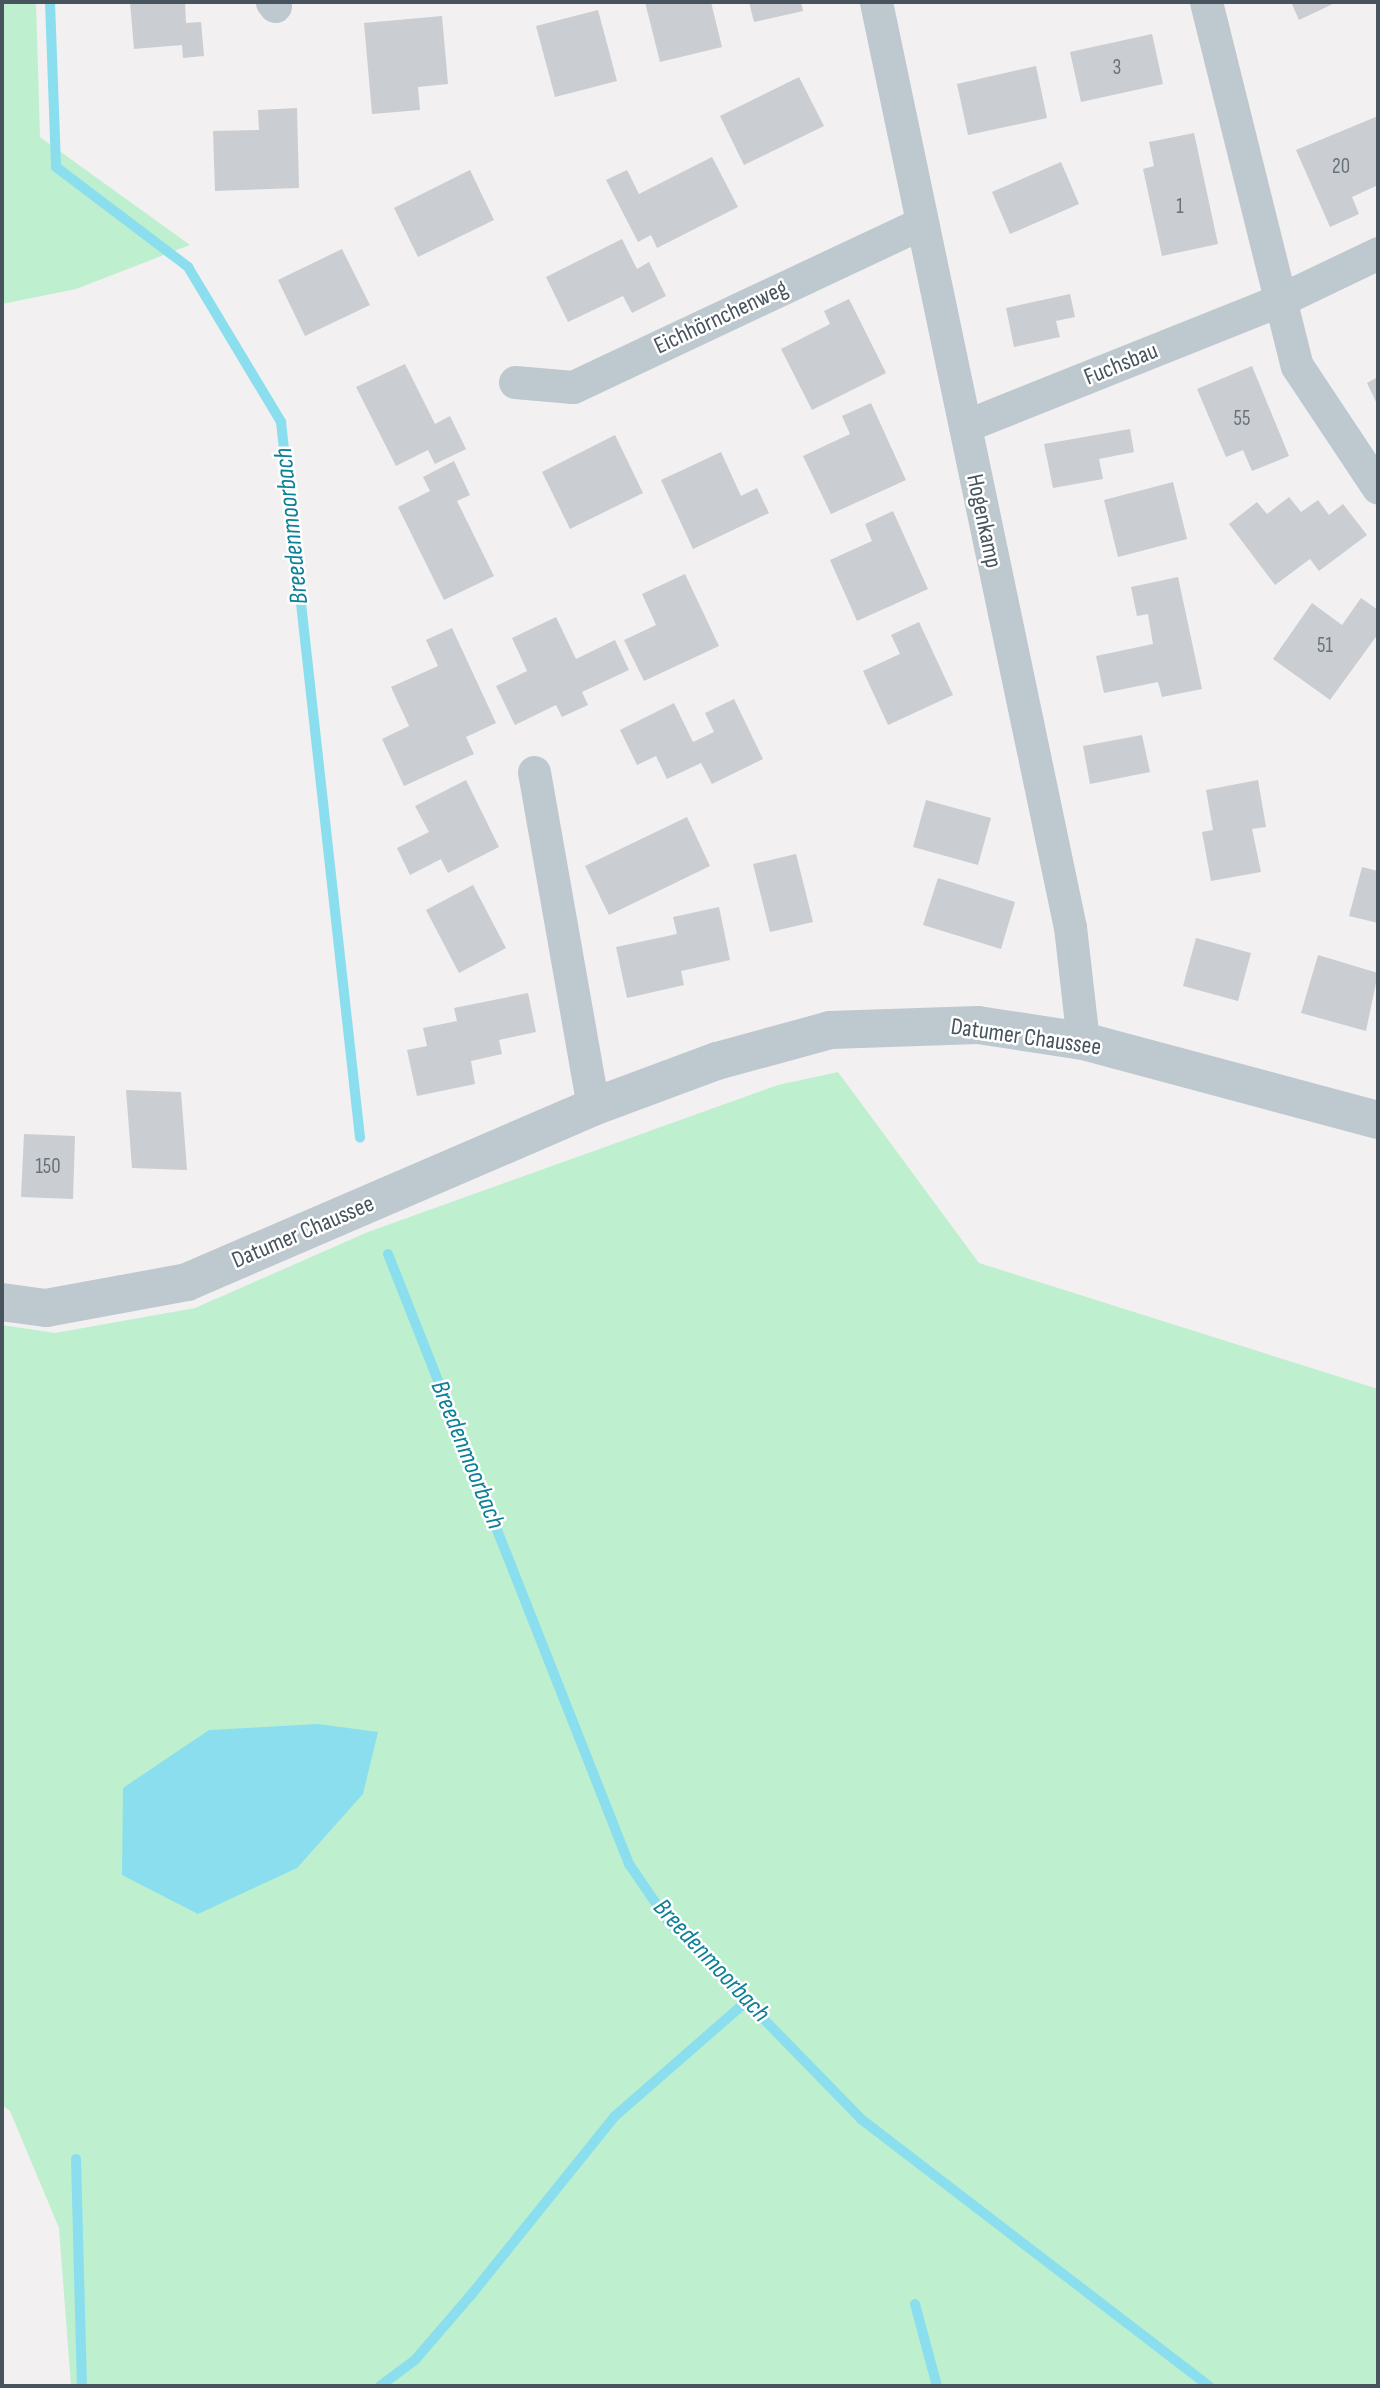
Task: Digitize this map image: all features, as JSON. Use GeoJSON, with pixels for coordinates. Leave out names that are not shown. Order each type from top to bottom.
{"type":"FeatureCollection","features":[{"type":"Feature","properties":{"kind":"street","name":"Hogenkamp"},"geometry":{"type":"LineString","coordinates":[[876,2],[1070,927],[1083,1041]]}},
{"type":"Feature","properties":{"kind":"street"},"geometry":{"type":"LineString","coordinates":[[1206,2],[1278,301],[1297,366],[1378,488]]}},
{"type":"Feature","properties":{"kind":"street","name":"Eichhörnchenweg"},"geometry":{"type":"LineString","coordinates":[[515,382],[572,387],[921,223]]}},
{"type":"Feature","properties":{"kind":"street","name":"Fuchsbau"},"geometry":{"type":"LineString","coordinates":[[965,426],[1278,301],[1378,253]]}},
{"type":"Feature","properties":{"kind":"street"},"geometry":{"type":"LineString","coordinates":[[534,772],[593,1107]]}},
{"type":"Feature","properties":{"kind":"street","name":"Datumer Chaussee"},"geometry":{"type":"LineString","coordinates":[[2,1303],[46,1308],[187,1282],[593,1107],[717,1061],[830,1030],[978,1025],[1083,1041],[1378,1120]]}},
{"type":"Feature","properties":{"kind":"green space"},"geometry":{"type":"Polygon","coordinates":[[[2,2],[36,2],[40,137],[190,245],[76,289],[2,304],[2,2]]]}},
{"type":"Feature","properties":{"kind":"green space"},"geometry":{"type":"Polygon","coordinates":[[[838,1072],[979,1263],[1378,1389],[1378,2386],[71,2386],[59,2228],[10,2111],[2,2105],[2,1325],[55,1333],[195,1308],[368,1232],[778,1085],[838,1072]]]}},
{"type":"Feature","properties":{"kind":"water"},"geometry":{"type":"Polygon","coordinates":[[[318,1724],[378,1732],[363,1794],[297,1868],[198,1914],[122,1875],[123,1788],[209,1730],[318,1724]]]}},
{"type":"Feature","properties":{"kind":"building"},"geometry":{"type":"Polygon","coordinates":[[[130,2],[185,2],[186,23],[201,22],[204,56],[183,58],[182,45],[134,49],[130,2]]]}},
{"type":"Feature","properties":{"kind":"building"},"geometry":{"type":"Polygon","coordinates":[[[645,2],[711,2],[722,47],[660,62],[645,2]]]}},
{"type":"Feature","properties":{"kind":"building"},"geometry":{"type":"Polygon","coordinates":[[[749,2],[801,2],[803,11],[754,22],[749,2]]]}},
{"type":"Feature","properties":{"kind":"building"},"geometry":{"type":"Polygon","coordinates":[[[1291,2],[1337,2],[1299,20],[1291,2]]]}},
{"type":"Feature","properties":{"kind":"building"},"geometry":{"type":"Polygon","coordinates":[[[598,10],[617,81],[555,97],[536,26],[598,10]]]}},
{"type":"Feature","properties":{"kind":"building"},"geometry":{"type":"Polygon","coordinates":[[[442,16],[448,84],[418,87],[420,110],[372,114],[364,23],[442,16]]]}},
{"type":"Feature","properties":{"kind":"building"},"geometry":{"type":"Polygon","coordinates":[[[1152,34],[1163,84],[1081,102],[1070,52],[1152,34]]]}},
{"type":"Feature","properties":{"kind":"building"},"geometry":{"type":"Polygon","coordinates":[[[1036,66],[1047,118],[968,135],[957,84],[1036,66]]]}},
{"type":"Feature","properties":{"kind":"building"},"geometry":{"type":"Polygon","coordinates":[[[799,77],[824,126],[744,165],[720,116],[799,77]]]}},
{"type":"Feature","properties":{"kind":"building"},"geometry":{"type":"Polygon","coordinates":[[[297,108],[299,188],[215,191],[213,131],[259,130],[258,110],[297,108]]]}},
{"type":"Feature","properties":{"kind":"building"},"geometry":{"type":"Polygon","coordinates":[[[1378,116],[1378,185],[1352,197],[1359,214],[1330,227],[1296,150],[1378,116]]]}},
{"type":"Feature","properties":{"kind":"building"},"geometry":{"type":"Polygon","coordinates":[[[1194,133],[1218,244],[1162,256],[1143,169],[1154,166],[1149,142],[1194,133]]]}},
{"type":"Feature","properties":{"kind":"building"},"geometry":{"type":"Polygon","coordinates":[[[712,157],[738,207],[657,248],[651,235],[638,242],[606,180],[627,170],[639,194],[712,157]]]}},
{"type":"Feature","properties":{"kind":"building"},"geometry":{"type":"Polygon","coordinates":[[[1061,162],[1079,204],[1010,234],[992,192],[1061,162]]]}},
{"type":"Feature","properties":{"kind":"building"},"geometry":{"type":"Polygon","coordinates":[[[470,170],[494,220],[418,257],[394,208],[470,170]]]}},
{"type":"Feature","properties":{"kind":"building"},"geometry":{"type":"Polygon","coordinates":[[[622,239],[637,269],[649,262],[666,296],[632,313],[623,296],[568,322],[546,277],[622,239]]]}},
{"type":"Feature","properties":{"kind":"building"},"geometry":{"type":"Polygon","coordinates":[[[342,249],[370,305],[305,336],[278,280],[342,249]]]}},
{"type":"Feature","properties":{"kind":"building"},"geometry":{"type":"Polygon","coordinates":[[[1070,294],[1075,317],[1056,321],[1060,337],[1014,347],[1006,308],[1070,294]]]}},
{"type":"Feature","properties":{"kind":"building"},"geometry":{"type":"Polygon","coordinates":[[[849,299],[886,373],[812,410],[781,349],[830,324],[824,311],[849,299]]]}},
{"type":"Feature","properties":{"kind":"building"},"geometry":{"type":"Polygon","coordinates":[[[405,364],[435,424],[450,416],[466,449],[435,464],[428,450],[396,466],[356,387],[405,364]]]}},
{"type":"Feature","properties":{"kind":"building"},"geometry":{"type":"Polygon","coordinates":[[[1252,366],[1289,456],[1252,471],[1243,450],[1226,457],[1197,389],[1252,366]]]}},
{"type":"Feature","properties":{"kind":"building"},"geometry":{"type":"Polygon","coordinates":[[[1378,377],[1378,406],[1367,383],[1378,377]]]}},
{"type":"Feature","properties":{"kind":"building"},"geometry":{"type":"Polygon","coordinates":[[[871,403],[906,480],[831,514],[803,456],[850,434],[842,416],[871,403]]]}},
{"type":"Feature","properties":{"kind":"building"},"geometry":{"type":"Polygon","coordinates":[[[1130,429],[1134,452],[1099,459],[1103,479],[1053,488],[1044,444],[1130,429]]]}},
{"type":"Feature","properties":{"kind":"building"},"geometry":{"type":"Polygon","coordinates":[[[615,435],[643,493],[570,529],[542,472],[615,435]]]}},
{"type":"Feature","properties":{"kind":"building"},"geometry":{"type":"Polygon","coordinates":[[[721,452],[741,496],[757,488],[769,513],[693,549],[661,480],[721,452]]]}},
{"type":"Feature","properties":{"kind":"building"},"geometry":{"type":"Polygon","coordinates":[[[454,461],[470,495],[457,501],[494,576],[444,600],[398,507],[430,491],[423,477],[454,461]]]}},
{"type":"Feature","properties":{"kind":"building"},"geometry":{"type":"Polygon","coordinates":[[[1173,482],[1187,539],[1118,557],[1104,500],[1173,482]]]}},
{"type":"Feature","properties":{"kind":"building"},"geometry":{"type":"Polygon","coordinates":[[[1289,497],[1301,512],[1318,500],[1329,515],[1343,504],[1367,535],[1319,571],[1310,559],[1275,585],[1229,524],[1257,502],[1267,514],[1289,497]]]}},
{"type":"Feature","properties":{"kind":"building"},"geometry":{"type":"Polygon","coordinates":[[[893,511],[928,589],[857,621],[830,560],[872,541],[865,524],[893,511]]]}},
{"type":"Feature","properties":{"kind":"building"},"geometry":{"type":"Polygon","coordinates":[[[685,574],[719,646],[644,681],[624,640],[656,625],[642,594],[685,574]]]}},
{"type":"Feature","properties":{"kind":"building"},"geometry":{"type":"Polygon","coordinates":[[[1178,577],[1202,689],[1162,697],[1158,682],[1104,693],[1096,656],[1153,644],[1148,614],[1137,616],[1131,587],[1178,577]]]}},
{"type":"Feature","properties":{"kind":"building"},"geometry":{"type":"Polygon","coordinates":[[[1361,598],[1378,610],[1378,634],[1330,700],[1273,659],[1312,603],[1342,625],[1361,598]]]}},
{"type":"Feature","properties":{"kind":"building"},"geometry":{"type":"Polygon","coordinates":[[[556,617],[576,659],[615,640],[629,670],[582,692],[588,705],[562,717],[556,705],[515,725],[496,686],[527,671],[512,638],[556,617]]]}},
{"type":"Feature","properties":{"kind":"building"},"geometry":{"type":"Polygon","coordinates":[[[919,622],[953,695],[888,725],[863,671],[900,654],[891,635],[919,622]]]}},
{"type":"Feature","properties":{"kind":"building"},"geometry":{"type":"Polygon","coordinates":[[[452,628],[496,723],[466,737],[474,754],[404,786],[382,739],[409,726],[391,687],[438,666],[426,640],[452,628]]]}},
{"type":"Feature","properties":{"kind":"building"},"geometry":{"type":"Polygon","coordinates":[[[734,699],[763,759],[712,784],[701,763],[667,779],[656,756],[637,765],[620,730],[674,703],[693,742],[714,732],[705,713],[734,699]]]}},
{"type":"Feature","properties":{"kind":"building"},"geometry":{"type":"Polygon","coordinates":[[[1142,735],[1150,772],[1090,784],[1083,746],[1142,735]]]}},
{"type":"Feature","properties":{"kind":"building"},"geometry":{"type":"Polygon","coordinates":[[[466,780],[499,847],[448,873],[441,859],[410,875],[397,848],[429,832],[415,806],[466,780]]]}},
{"type":"Feature","properties":{"kind":"building"},"geometry":{"type":"Polygon","coordinates":[[[1258,780],[1266,827],[1252,829],[1261,872],[1211,881],[1202,832],[1213,830],[1206,790],[1258,780]]]}},
{"type":"Feature","properties":{"kind":"building"},"geometry":{"type":"Polygon","coordinates":[[[926,800],[991,818],[978,865],[913,847],[926,800]]]}},
{"type":"Feature","properties":{"kind":"building"},"geometry":{"type":"Polygon","coordinates":[[[687,817],[710,866],[609,915],[585,866],[687,817]]]}},
{"type":"Feature","properties":{"kind":"building"},"geometry":{"type":"Polygon","coordinates":[[[796,854],[813,922],[770,932],[753,864],[796,854]]]}},
{"type":"Feature","properties":{"kind":"building"},"geometry":{"type":"Polygon","coordinates":[[[1362,867],[1378,871],[1378,923],[1349,916],[1362,867]]]}},
{"type":"Feature","properties":{"kind":"building"},"geometry":{"type":"Polygon","coordinates":[[[938,878],[1015,902],[1001,949],[923,925],[938,878]]]}},
{"type":"Feature","properties":{"kind":"building"},"geometry":{"type":"Polygon","coordinates":[[[473,885],[506,948],[459,973],[426,910],[473,885]]]}},
{"type":"Feature","properties":{"kind":"building"},"geometry":{"type":"Polygon","coordinates":[[[719,907],[730,960],[681,971],[684,985],[627,998],[616,947],[677,934],[673,917],[719,907]]]}},
{"type":"Feature","properties":{"kind":"building"},"geometry":{"type":"Polygon","coordinates":[[[1196,938],[1251,953],[1238,1001],[1183,986],[1196,938]]]}},
{"type":"Feature","properties":{"kind":"building"},"geometry":{"type":"Polygon","coordinates":[[[1318,955],[1378,973],[1366,1031],[1301,1013],[1318,955]]]}},
{"type":"Feature","properties":{"kind":"building"},"geometry":{"type":"Polygon","coordinates":[[[528,993],[536,1032],[499,1040],[502,1054],[471,1061],[475,1084],[417,1096],[407,1050],[427,1046],[423,1028],[457,1021],[454,1008],[528,993]]]}},
{"type":"Feature","properties":{"kind":"building"},"geometry":{"type":"Polygon","coordinates":[[[126,1090],[181,1092],[187,1170],[132,1168],[126,1090]]]}},
{"type":"Feature","properties":{"kind":"building"},"geometry":{"type":"Polygon","coordinates":[[[24,1134],[75,1136],[73,1199],[21,1197],[24,1134]]]}},
{"type":"Feature","properties":{"kind":"waterway","name":"Breedenmoorbach"},"geometry":{"type":"LineString","coordinates":[[50,2],[56,167],[188,267],[281,422],[360,1138]]}},
{"type":"Feature","properties":{"kind":"waterway","name":"Breedenmoorbach"},"geometry":{"type":"LineString","coordinates":[[388,1254],[629,1864],[668,1921],[861,2119],[1209,2386]]}},
{"type":"Feature","properties":{"kind":"waterway"},"geometry":{"type":"LineString","coordinates":[[380,2386],[415,2360],[471,2295],[614,2117],[747,2001]]}},
{"type":"Feature","properties":{"kind":"waterway"},"geometry":{"type":"LineString","coordinates":[[76,2159],[82,2386]]}},
{"type":"Feature","properties":{"kind":"waterway"},"geometry":{"type":"LineString","coordinates":[[915,2304],[937,2386]]}}]}
